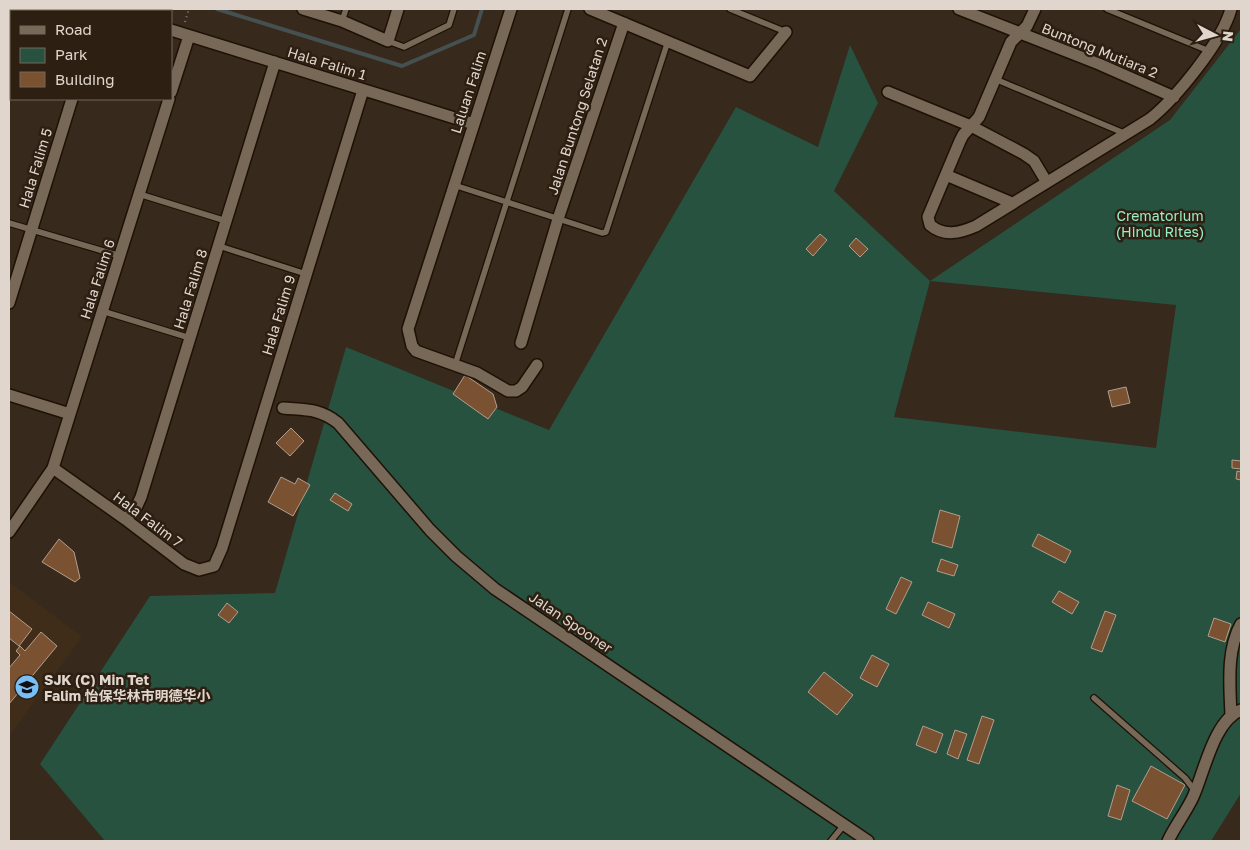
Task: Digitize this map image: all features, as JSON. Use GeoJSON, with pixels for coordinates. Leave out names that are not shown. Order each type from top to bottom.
{"type":"FeatureCollection","features":[{"type":"Feature","properties":{"kind":"street"},"geometry":{"type":"LineString","coordinates":[[303,9],[342,21],[388,41],[396,14]]}},
{"type":"Feature","properties":{"kind":"street","name":"Laluan Falim"},"geometry":{"type":"LineString","coordinates":[[455,365],[416,351],[412,346],[408,329],[511,9]]}},
{"type":"Feature","properties":{"kind":"street"},"geometry":{"type":"LineString","coordinates":[[590,9],[750,76],[786,32]]}},
{"type":"Feature","properties":{"kind":"street","name":"Buntong Mutiara 2"},"geometry":{"type":"LineString","coordinates":[[959,9],[1099,64],[1174,97]]}},
{"type":"Feature","properties":{"kind":"street"},"geometry":{"type":"LineString","coordinates":[[1035,9],[1027,26],[1011,42],[979,117],[963,135],[928,217],[930,225],[935,229],[954,233],[964,232],[976,226],[1046,181],[1150,119],[1174,97],[1209,51],[1222,31],[1231,9]]}},
{"type":"Feature","properties":{"kind":"street","name":"Jalan Buntong Selatan 2"},"geometry":{"type":"LineString","coordinates":[[521,344],[558,219],[624,23]]}},
{"type":"Feature","properties":{"kind":"street","name":"Hala Falim 1"},"geometry":{"type":"LineString","coordinates":[[172,30],[474,124]]}},
{"type":"Feature","properties":{"kind":"street"},"geometry":{"type":"LineString","coordinates":[[172,89],[189,36]]}},
{"type":"Feature","properties":{"kind":"street","name":"Hala Falim 8"},"geometry":{"type":"LineString","coordinates":[[125,519],[135,510],[141,497],[275,62]]}},
{"type":"Feature","properties":{"kind":"street","name":"Hala Falim 9"},"geometry":{"type":"LineString","coordinates":[[222,548],[363,90]]}},
{"type":"Feature","properties":{"kind":"street"},"geometry":{"type":"LineString","coordinates":[[888,92],[971,126],[1024,154],[1034,161],[1046,181]]}},
{"type":"Feature","properties":{"kind":"street","name":"Hala Falim 5"},"geometry":{"type":"LineString","coordinates":[[9,303],[72,100]]}},
{"type":"Feature","properties":{"kind":"street","name":"Hala Falim 6"},"geometry":{"type":"LineString","coordinates":[[9,532],[53,468],[169,100]]}},
{"type":"Feature","properties":{"kind":"street"},"geometry":{"type":"LineString","coordinates":[[946,175],[1012,203]]}},
{"type":"Feature","properties":{"kind":"street"},"geometry":{"type":"LineString","coordinates":[[455,365],[477,373],[508,391],[516,391],[522,387],[537,365]]}},
{"type":"Feature","properties":{"kind":"street"},"geometry":{"type":"LineString","coordinates":[[9,395],[70,414]]}},
{"type":"Feature","properties":{"kind":"street","name":"Jalan Spooner"},"geometry":{"type":"LineString","coordinates":[[282,408],[317,411],[328,415],[338,423],[430,530],[456,556],[495,589],[868,841]]}},
{"type":"Feature","properties":{"kind":"street","name":"Hala Falim 7"},"geometry":{"type":"LineString","coordinates":[[53,468],[184,564],[199,570],[214,566],[222,548]]}},
{"type":"Feature","properties":{"kind":"street"},"geometry":{"type":"LineString","coordinates":[[1168,841],[1195,791],[1205,761],[1227,720],[1236,713],[1230,689],[1233,641],[1241,624]]}},
{"type":"Feature","properties":{"kind":"lane"},"geometry":{"type":"LineString","coordinates":[[342,21],[346,9]]}},
{"type":"Feature","properties":{"kind":"lane"},"geometry":{"type":"LineString","coordinates":[[388,41],[404,47],[449,25],[454,9]]}},
{"type":"Feature","properties":{"kind":"lane"},"geometry":{"type":"LineString","coordinates":[[455,365],[568,9]]}},
{"type":"Feature","properties":{"kind":"lane"},"geometry":{"type":"LineString","coordinates":[[730,9],[786,32]]}},
{"type":"Feature","properties":{"kind":"lane"},"geometry":{"type":"LineString","coordinates":[[1107,9],[1209,51]]}},
{"type":"Feature","properties":{"kind":"lane"},"geometry":{"type":"LineString","coordinates":[[454,185],[602,233],[606,232],[668,41]]}},
{"type":"Feature","properties":{"kind":"lane"},"geometry":{"type":"LineString","coordinates":[[995,79],[1126,134]]}},
{"type":"Feature","properties":{"kind":"lane"},"geometry":{"type":"LineString","coordinates":[[139,194],[226,221]]}},
{"type":"Feature","properties":{"kind":"lane"},"geometry":{"type":"LineString","coordinates":[[9,222],[120,256]]}},
{"type":"Feature","properties":{"kind":"lane"},"geometry":{"type":"LineString","coordinates":[[219,246],[306,274]]}},
{"type":"Feature","properties":{"kind":"lane"},"geometry":{"type":"LineString","coordinates":[[102,311],[190,338]]}},
{"type":"Feature","properties":{"kind":"lane"},"geometry":{"type":"LineString","coordinates":[[1094,698],[1184,778],[1195,791]]}},
{"type":"Feature","properties":{"kind":"lane"},"geometry":{"type":"LineString","coordinates":[[831,841],[844,825]]}},
{"type":"Feature","properties":{"kind":"path"},"geometry":{"type":"LineString","coordinates":[[187,16],[189,9]]}},
{"type":"Feature","properties":{"kind":"shaded area","name":"SJK (C) Min Tet Falim 怡保华林市明德华小"},"geometry":{"type":"Polygon","coordinates":[[[9,582],[82,637],[9,736],[9,582]]]}},
{"type":"Feature","properties":{"kind":"green space","name":"Crematorium (Hindu Rites)"},"geometry":{"type":"Polygon","coordinates":[[[1241,29],[1241,793],[1211,841],[105,841],[40,764],[150,596],[275,593],[346,347],[549,430],[736,107],[818,147],[850,45],[878,103],[834,191],[930,281],[1170,120],[1241,29]],[[930,281],[894,417],[1156,448],[1176,305],[930,281]]]}},
{"type":"Feature","properties":{"kind":"building"},"geometry":{"type":"Polygon","coordinates":[[[820,234],[827,240],[813,256],[806,249],[820,234]]]}},
{"type":"Feature","properties":{"kind":"building"},"geometry":{"type":"Polygon","coordinates":[[[856,238],[868,249],[860,257],[849,246],[856,238]]]}},
{"type":"Feature","properties":{"kind":"building"},"geometry":{"type":"Polygon","coordinates":[[[465,375],[493,394],[497,407],[488,419],[453,394],[465,375]]]}},
{"type":"Feature","properties":{"kind":"building"},"geometry":{"type":"Polygon","coordinates":[[[1126,387],[1130,403],[1112,407],[1108,391],[1126,387]]]}},
{"type":"Feature","properties":{"kind":"building"},"geometry":{"type":"Polygon","coordinates":[[[291,428],[304,441],[290,456],[276,443],[291,428]]]}},
{"type":"Feature","properties":{"kind":"building"},"geometry":{"type":"Polygon","coordinates":[[[1232,460],[1241,461],[1241,469],[1232,468],[1232,460]]]}},
{"type":"Feature","properties":{"kind":"building"},"geometry":{"type":"Polygon","coordinates":[[[1237,471],[1241,472],[1241,480],[1236,479],[1237,471]]]}},
{"type":"Feature","properties":{"kind":"building"},"geometry":{"type":"Polygon","coordinates":[[[281,477],[295,484],[298,478],[310,485],[293,516],[268,502],[281,477]]]}},
{"type":"Feature","properties":{"kind":"building"},"geometry":{"type":"Polygon","coordinates":[[[335,493],[352,504],[348,511],[330,500],[335,493]]]}},
{"type":"Feature","properties":{"kind":"building"},"geometry":{"type":"Polygon","coordinates":[[[940,510],[960,516],[952,548],[932,542],[940,510]]]}},
{"type":"Feature","properties":{"kind":"building"},"geometry":{"type":"Polygon","coordinates":[[[1038,534],[1071,551],[1065,563],[1032,546],[1038,534]]]}},
{"type":"Feature","properties":{"kind":"building"},"geometry":{"type":"Polygon","coordinates":[[[59,539],[74,552],[80,578],[75,582],[42,562],[59,539]]]}},
{"type":"Feature","properties":{"kind":"building"},"geometry":{"type":"Polygon","coordinates":[[[941,559],[958,565],[954,576],[937,571],[941,559]]]}},
{"type":"Feature","properties":{"kind":"building"},"geometry":{"type":"Polygon","coordinates":[[[901,577],[912,582],[896,614],[886,609],[901,577]]]}},
{"type":"Feature","properties":{"kind":"building"},"geometry":{"type":"Polygon","coordinates":[[[1059,591],[1079,602],[1072,614],[1052,602],[1059,591]]]}},
{"type":"Feature","properties":{"kind":"building"},"geometry":{"type":"Polygon","coordinates":[[[928,602],[955,614],[949,628],[922,615],[928,602]]]}},
{"type":"Feature","properties":{"kind":"building"},"geometry":{"type":"Polygon","coordinates":[[[227,603],[238,612],[229,623],[218,615],[227,603]]]}},
{"type":"Feature","properties":{"kind":"building"},"geometry":{"type":"Polygon","coordinates":[[[9,611],[32,629],[19,646],[9,638],[9,611]]]}},
{"type":"Feature","properties":{"kind":"building"},"geometry":{"type":"Polygon","coordinates":[[[1105,611],[1116,615],[1102,652],[1091,648],[1105,611]]]}},
{"type":"Feature","properties":{"kind":"building"},"geometry":{"type":"Polygon","coordinates":[[[1214,618],[1231,624],[1225,642],[1208,636],[1214,618]]]}},
{"type":"Feature","properties":{"kind":"building"},"geometry":{"type":"Polygon","coordinates":[[[41,632],[57,646],[9,704],[9,668],[20,655],[16,651],[20,646],[25,651],[41,632]]]}},
{"type":"Feature","properties":{"kind":"building"},"geometry":{"type":"Polygon","coordinates":[[[872,655],[889,664],[877,687],[860,678],[872,655]]]}},
{"type":"Feature","properties":{"kind":"building"},"geometry":{"type":"Polygon","coordinates":[[[824,672],[853,695],[837,715],[808,692],[824,672]]]}},
{"type":"Feature","properties":{"kind":"building"},"geometry":{"type":"Polygon","coordinates":[[[982,716],[994,720],[979,764],[967,760],[982,716]]]}},
{"type":"Feature","properties":{"kind":"building"},"geometry":{"type":"Polygon","coordinates":[[[923,726],[943,734],[936,753],[916,745],[923,726]]]}},
{"type":"Feature","properties":{"kind":"building"},"geometry":{"type":"Polygon","coordinates":[[[955,730],[967,734],[958,759],[947,754],[955,730]]]}},
{"type":"Feature","properties":{"kind":"building"},"geometry":{"type":"Polygon","coordinates":[[[1151,766],[1185,785],[1167,819],[1132,801],[1151,766]]]}},
{"type":"Feature","properties":{"kind":"building"},"geometry":{"type":"Polygon","coordinates":[[[1117,785],[1130,790],[1121,820],[1108,816],[1117,785]]]}},
{"type":"Feature","properties":{"kind":"waterway"},"geometry":{"type":"LineString","coordinates":[[217,9],[402,66],[474,35],[482,9]]}},
{"type":"Feature","properties":{"kind":"place","name":"SJK (C) Min Tet Falim 怡保华林市明德华小"},"geometry":{"type":"Point","coordinates":[27,687]}}]}
